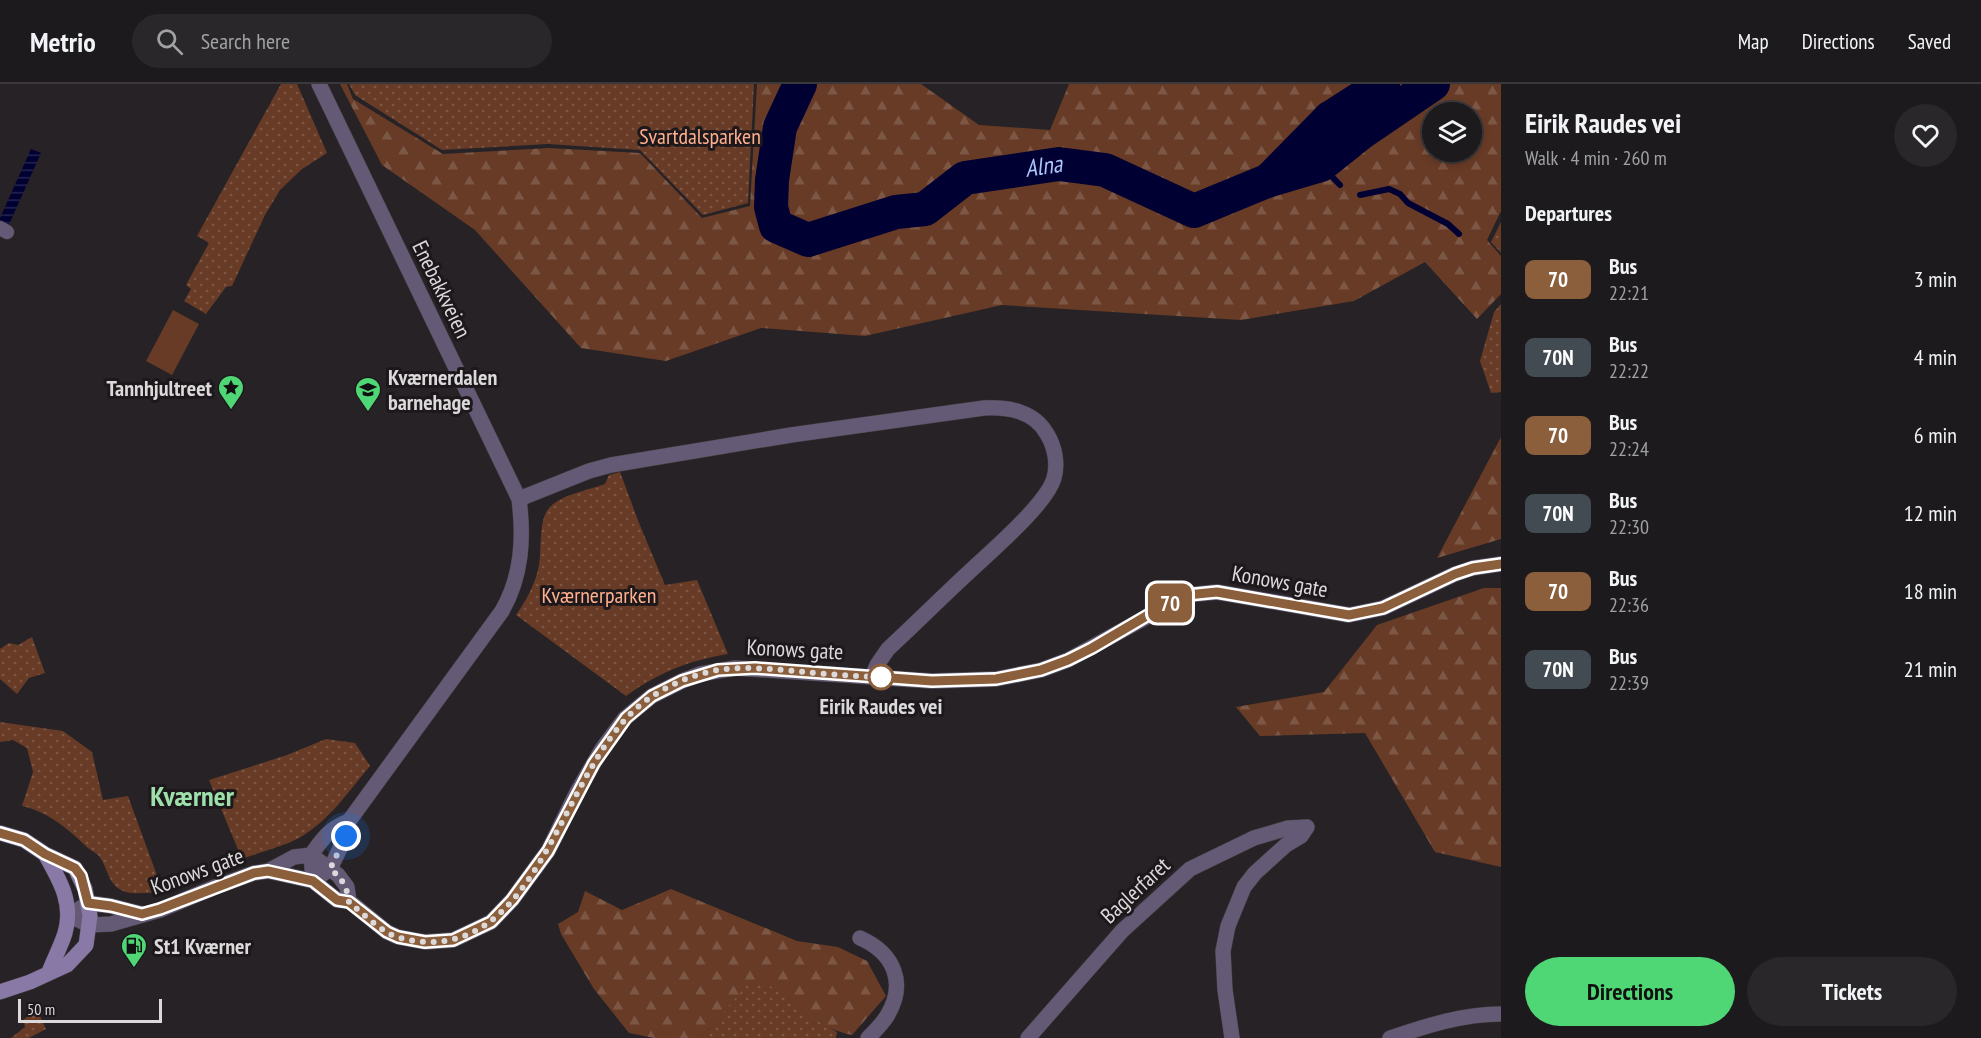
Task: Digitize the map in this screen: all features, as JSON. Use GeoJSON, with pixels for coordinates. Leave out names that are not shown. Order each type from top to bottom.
{"type":"FeatureCollection","features":[{"type":"Feature","properties":{"kind":"main road"},"geometry":{"type":"LineString","coordinates":[[0,833],[24,840],[45,854],[75,868],[83,882],[88,903],[89,925],[86,945],[73,961],[30,982],[0,992]]}},
{"type":"Feature","properties":{"kind":"main road"},"geometry":{"type":"LineString","coordinates":[[45,854],[62,884],[68,915],[64,934],[49,972]]}},
{"type":"Feature","properties":{"kind":"street","name":"Enebakkveien"},"geometry":{"type":"LineString","coordinates":[[313,881],[330,869],[346,836],[349,821],[507,602],[516,579],[521,555],[519,499],[319,84]]}},
{"type":"Feature","properties":{"kind":"street"},"geometry":{"type":"LineString","coordinates":[[519,499],[589,471],[611,465],[791,435],[984,408],[1010,408],[1032,416],[1048,436],[1056,462],[1054,479],[1045,496],[888,649],[872,677]]}},
{"type":"Feature","properties":{"kind":"street","name":"Konows gate"},"geometry":{"type":"LineString","coordinates":[[268,871],[313,881],[337,900],[349,902],[387,932],[398,937],[425,942],[453,940],[491,922],[512,900],[548,851],[577,792],[602,749],[626,718],[652,696],[700,674],[735,668],[932,681],[996,679],[1041,670],[1092,648],[1172,601],[1187,595],[1217,592],[1349,615],[1392,604],[1455,574],[1473,568],[1501,564]]}},
{"type":"Feature","properties":{"kind":"street","name":"Enebakkveien"},"geometry":{"type":"LineString","coordinates":[[311,855],[328,832],[349,821]]}},
{"type":"Feature","properties":{"kind":"street","name":"Baglerfaret"},"geometry":{"type":"LineString","coordinates":[[1028,1038],[1122,931],[1190,869],[1254,837],[1288,828],[1307,827],[1244,887],[1228,926],[1223,951],[1225,990],[1232,1038]]}},
{"type":"Feature","properties":{"kind":"street"},"geometry":{"type":"LineString","coordinates":[[311,855],[313,881]]}},
{"type":"Feature","properties":{"kind":"street","name":"Konows gate"},"geometry":{"type":"LineString","coordinates":[[89,925],[111,924],[160,909],[254,873],[268,871],[294,857],[311,855],[338,875],[347,887],[349,902]]}},
{"type":"Feature","properties":{"kind":"street"},"geometry":{"type":"LineString","coordinates":[[68,915],[88,903]]}},
{"type":"Feature","properties":{"kind":"street","name":"Konows gate"},"geometry":{"type":"LineString","coordinates":[[88,903],[142,914]]}},
{"type":"Feature","properties":{"kind":"street"},"geometry":{"type":"LineString","coordinates":[[68,915],[89,925]]}},
{"type":"Feature","properties":{"kind":"street"},"geometry":{"type":"LineString","coordinates":[[860,938],[883,952],[897,980],[893,1003],[887,1016],[868,1038]]}},
{"type":"Feature","properties":{"kind":"street"},"geometry":{"type":"LineString","coordinates":[[1390,1038],[1429,1032],[1446,1020],[1481,1014],[1501,1014]]}},
{"type":"Feature","properties":{"kind":"green space"},"geometry":{"type":"Polygon","coordinates":[[[281,84],[297,84],[327,153],[302,169],[280,190],[265,215],[232,286],[226,287],[206,314],[184,301],[191,289],[186,285],[209,243],[197,236],[281,84]]]}},
{"type":"Feature","properties":{"kind":"green space"},"geometry":{"type":"Polygon","coordinates":[[[340,84],[347,84],[353,99],[443,154],[549,148],[640,153],[702,218],[750,206],[757,84],[921,84],[979,125],[1050,130],[1069,84],[1501,84],[1501,211],[1487,240],[1501,256],[1501,294],[1477,319],[1425,262],[1354,301],[1241,320],[1002,305],[865,336],[761,328],[666,361],[581,348],[475,230],[382,165],[340,84]]]}},
{"type":"Feature","properties":{"kind":"green space","name":"Svartdalsparken"},"geometry":{"type":"Polygon","coordinates":[[[349,84],[754,84],[748,203],[703,215],[640,150],[548,144],[442,150],[355,95],[349,84]]]}},
{"type":"Feature","properties":{"kind":"green space"},"geometry":{"type":"Polygon","coordinates":[[[1501,222],[1501,253],[1491,242],[1501,222]]]}},
{"type":"Feature","properties":{"kind":"green space"},"geometry":{"type":"Polygon","coordinates":[[[1501,304],[1501,392],[1491,393],[1480,361],[1494,312],[1501,304]]]}},
{"type":"Feature","properties":{"kind":"green space"},"geometry":{"type":"Polygon","coordinates":[[[173,310],[199,324],[172,375],[146,361],[173,310]]]}},
{"type":"Feature","properties":{"kind":"green space"},"geometry":{"type":"Polygon","coordinates":[[[1501,437],[1501,539],[1437,558],[1501,437]]]}},
{"type":"Feature","properties":{"kind":"green space","name":"Kværnerparken"},"geometry":{"type":"Polygon","coordinates":[[[620,472],[665,585],[697,580],[728,654],[674,669],[626,696],[516,615],[536,576],[543,520],[550,507],[569,496],[605,484],[609,475],[620,472]]]}},
{"type":"Feature","properties":{"kind":"green space"},"geometry":{"type":"Polygon","coordinates":[[[1484,588],[1501,588],[1501,867],[1435,852],[1365,733],[1260,736],[1236,707],[1324,692],[1377,625],[1484,588]]]}},
{"type":"Feature","properties":{"kind":"green space"},"geometry":{"type":"Polygon","coordinates":[[[32,637],[45,673],[29,678],[17,694],[0,679],[0,649],[9,643],[18,645],[32,637]]]}},
{"type":"Feature","properties":{"kind":"green space"},"geometry":{"type":"Polygon","coordinates":[[[0,722],[63,731],[92,752],[103,800],[128,796],[163,892],[126,892],[115,886],[98,855],[58,822],[41,812],[22,806],[33,772],[27,748],[13,740],[0,742],[0,722]]]}},
{"type":"Feature","properties":{"kind":"green space"},"geometry":{"type":"Polygon","coordinates":[[[326,739],[355,743],[370,766],[337,805],[310,831],[285,844],[242,859],[209,780],[287,755],[326,739]]]}},
{"type":"Feature","properties":{"kind":"green space"},"geometry":{"type":"Polygon","coordinates":[[[671,889],[797,941],[838,947],[867,961],[886,996],[852,1035],[817,1021],[765,982],[749,983],[700,1038],[654,1038],[629,1033],[594,989],[561,934],[558,924],[578,912],[585,891],[622,910],[671,889]]]}},
{"type":"Feature","properties":{"kind":"green space"},"geometry":{"type":"Polygon","coordinates":[[[749,982],[766,982],[804,1012],[837,1032],[836,1038],[700,1038],[749,982]]]}},
{"type":"Feature","properties":{"kind":"green space"},"geometry":{"type":"Polygon","coordinates":[[[37,1010],[46,1029],[29,1038],[11,1038],[25,1027],[23,1020],[37,1010]]]}},
{"type":"Feature","properties":{"kind":"shaded area"},"geometry":{"type":"Polygon","coordinates":[[[31,149],[41,153],[7,229],[0,225],[0,218],[31,149]]]}},
{"type":"Feature","properties":{"kind":"waterway","name":"Alna"},"geometry":{"type":"LineString","coordinates":[[800,84],[780,127],[772,180],[771,207],[776,226],[808,240],[896,212],[925,209],[965,178],[1059,164],[1105,170],[1194,211],[1267,181],[1321,165],[1361,133],[1433,84]]}},
{"type":"Feature","properties":{"kind":"waterway"},"geometry":{"type":"LineString","coordinates":[[1330,118],[1383,84]]}},
{"type":"Feature","properties":{"kind":"waterway"},"geometry":{"type":"LineString","coordinates":[[1269,180],[1330,118],[1375,123]]}},
{"type":"Feature","properties":{"kind":"waterway"},"geometry":{"type":"LineString","coordinates":[[1321,165],[1340,185]]}},
{"type":"Feature","properties":{"kind":"waterway"},"geometry":{"type":"LineString","coordinates":[[1360,195],[1389,189],[1400,194],[1408,203],[1448,224],[1459,234]]}},
{"type":"Feature","properties":{"kind":"bus line","name":"70"},"geometry":{"type":"LineString","coordinates":[[0,833],[16,836],[31,843],[45,854],[75,868],[81,876],[88,903],[142,914],[254,873],[268,871],[313,881],[337,900],[349,902],[387,932],[398,937],[425,942],[453,940],[491,922],[512,900],[548,851],[563,818],[602,749],[626,718],[652,696],[700,674],[735,668],[755,668],[932,681],[996,679],[1041,670],[1068,660],[1172,601],[1187,595],[1217,592],[1349,615],[1383,608],[1455,574],[1473,568],[1501,564]]}},
{"type":"Feature","properties":{"kind":"place","name":"Tannhjultreet"},"geometry":{"type":"Point","coordinates":[231,411]}},
{"type":"Feature","properties":{"kind":"place","name":"Kværnerdalen barnehage"},"geometry":{"type":"Point","coordinates":[368,413]}},
{"type":"Feature","properties":{"kind":"place","name":"Eirik Raudes vei"},"geometry":{"type":"Point","coordinates":[881,677]}},
{"type":"Feature","properties":{"kind":"place","name":"St1 Kværner"},"geometry":{"type":"Point","coordinates":[134,969]}},
{"type":"Feature","properties":{"kind":"district","name":"Kværner"},"geometry":{"type":"Point","coordinates":[192,796]}},
{"type":"Feature","properties":{"kind":"route"},"geometry":{"type":"LineString","coordinates":[[346,836],[330,869],[347,887],[349,902],[387,932],[398,937],[425,942],[453,940],[491,922],[512,900],[548,851],[563,818],[602,749],[626,718],[652,696],[700,674],[735,668],[881,677]]}}]}
